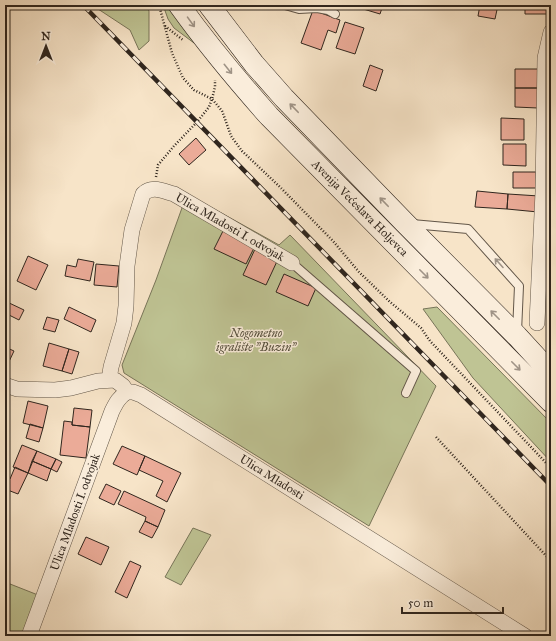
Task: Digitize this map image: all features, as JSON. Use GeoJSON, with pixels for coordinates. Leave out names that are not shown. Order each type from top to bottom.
{"type":"FeatureCollection","features":[{"type":"Feature","properties":{"kind":"main road","name":"Avenija Većeslava Holjevca"},"geometry":{"type":"LineString","coordinates":[[179,5],[234,76],[269,116],[551,402]]}},
{"type":"Feature","properties":{"kind":"main road","name":"Avenija Većeslava Holjevca"},"geometry":{"type":"LineString","coordinates":[[218,10],[254,64],[284,98],[405,224],[517,336],[551,373]]}},
{"type":"Feature","properties":{"kind":"street"},"geometry":{"type":"LineString","coordinates":[[537,323],[543,192],[545,58],[551,32]]}},
{"type":"Feature","properties":{"kind":"street"},"geometry":{"type":"LineString","coordinates":[[5,385],[17,389],[55,390],[109,380],[110,367],[124,323],[127,266],[132,230],[143,194],[147,190],[153,189]]}},
{"type":"Feature","properties":{"kind":"street","name":"Ulica Mladosti I. odvojak"},"geometry":{"type":"LineString","coordinates":[[153,189],[174,194],[292,263]]}},
{"type":"Feature","properties":{"kind":"street","name":"Ulica Mladosti"},"geometry":{"type":"LineString","coordinates":[[109,380],[115,380],[123,386],[127,392],[133,392],[141,395],[525,636]]}},
{"type":"Feature","properties":{"kind":"street","name":"Ulica Mladosti I. odvojak"},"geometry":{"type":"LineString","coordinates":[[29,636],[112,411],[118,400],[127,392]]}},
{"type":"Feature","properties":{"kind":"lane"},"geometry":{"type":"LineString","coordinates":[[285,5],[299,9],[317,8],[328,10],[335,14]]}},
{"type":"Feature","properties":{"kind":"lane"},"geometry":{"type":"LineString","coordinates":[[405,224],[468,229],[519,286],[517,336]]}},
{"type":"Feature","properties":{"kind":"lane"},"geometry":{"type":"LineString","coordinates":[[292,263],[416,371],[406,393]]}},
{"type":"Feature","properties":{"kind":"path"},"geometry":{"type":"LineString","coordinates":[[159,5],[172,53],[183,78],[194,90],[212,100],[222,111],[231,136],[242,151],[333,241],[359,272],[388,301],[421,328],[430,341],[551,468]]}},
{"type":"Feature","properties":{"kind":"path"},"geometry":{"type":"LineString","coordinates":[[153,189],[158,165],[209,107],[215,87],[215,77]]}},
{"type":"Feature","properties":{"kind":"path"},"geometry":{"type":"LineString","coordinates":[[436,438],[551,561]]}},
{"type":"Feature","properties":{"kind":"green space"},"geometry":{"type":"Polygon","coordinates":[[[93,5],[146,5],[149,11],[149,41],[139,50],[130,30],[93,5]]]}},
{"type":"Feature","properties":{"kind":"green space"},"geometry":{"type":"Polygon","coordinates":[[[163,5],[169,5],[194,43],[174,28],[168,19],[163,5]]]}},
{"type":"Feature","properties":{"kind":"green space","name":"Nogometno igralište \"Buzin\""},"geometry":{"type":"Polygon","coordinates":[[[187,194],[279,245],[290,235],[436,386],[369,526],[124,373],[122,365],[156,280],[187,194]]]}},
{"type":"Feature","properties":{"kind":"green space"},"geometry":{"type":"Polygon","coordinates":[[[437,307],[551,423],[551,462],[473,378],[423,309],[437,307]]]}},
{"type":"Feature","properties":{"kind":"green space"},"geometry":{"type":"Polygon","coordinates":[[[193,528],[211,535],[181,585],[165,577],[193,528]]]}},
{"type":"Feature","properties":{"kind":"green space"},"geometry":{"type":"Polygon","coordinates":[[[5,582],[38,595],[23,636],[5,636],[5,582]]]}},
{"type":"Feature","properties":{"kind":"building"},"geometry":{"type":"Polygon","coordinates":[[[361,5],[383,5],[380,14],[360,8],[361,5]]]}},
{"type":"Feature","properties":{"kind":"building"},"geometry":{"type":"Polygon","coordinates":[[[480,5],[498,5],[495,19],[478,16],[480,5]]]}},
{"type":"Feature","properties":{"kind":"building"},"geometry":{"type":"Polygon","coordinates":[[[525,5],[549,5],[549,14],[525,14],[525,5]]]}},
{"type":"Feature","properties":{"kind":"building"},"geometry":{"type":"Polygon","coordinates":[[[313,10],[340,20],[336,33],[328,30],[321,50],[301,43],[313,10]]]}},
{"type":"Feature","properties":{"kind":"building"},"geometry":{"type":"Polygon","coordinates":[[[345,22],[364,28],[355,54],[336,48],[345,22]]]}},
{"type":"Feature","properties":{"kind":"building"},"geometry":{"type":"Polygon","coordinates":[[[370,65],[383,70],[376,91],[363,86],[370,65]]]}},
{"type":"Feature","properties":{"kind":"building"},"geometry":{"type":"Polygon","coordinates":[[[515,69],[539,69],[539,88],[515,88],[515,69]]]}},
{"type":"Feature","properties":{"kind":"building"},"geometry":{"type":"Polygon","coordinates":[[[515,88],[539,88],[538,108],[515,107],[515,88]]]}},
{"type":"Feature","properties":{"kind":"building"},"geometry":{"type":"Polygon","coordinates":[[[501,118],[524,119],[524,140],[501,140],[501,118]]]}},
{"type":"Feature","properties":{"kind":"building"},"geometry":{"type":"Polygon","coordinates":[[[196,138],[206,150],[189,165],[179,154],[196,138]]]}},
{"type":"Feature","properties":{"kind":"building"},"geometry":{"type":"Polygon","coordinates":[[[503,144],[526,144],[526,166],[503,165],[503,144]]]}},
{"type":"Feature","properties":{"kind":"building"},"geometry":{"type":"Polygon","coordinates":[[[513,172],[536,172],[536,188],[513,188],[513,172]]]}},
{"type":"Feature","properties":{"kind":"building"},"geometry":{"type":"Polygon","coordinates":[[[477,191],[508,194],[507,209],[475,207],[477,191]]]}},
{"type":"Feature","properties":{"kind":"building"},"geometry":{"type":"Polygon","coordinates":[[[508,194],[539,196],[538,212],[507,209],[508,194]]]}},
{"type":"Feature","properties":{"kind":"building"},"geometry":{"type":"Polygon","coordinates":[[[223,231],[255,246],[246,264],[214,249],[223,231]]]}},
{"type":"Feature","properties":{"kind":"building"},"geometry":{"type":"Polygon","coordinates":[[[256,247],[279,257],[266,285],[243,275],[256,247]]]}},
{"type":"Feature","properties":{"kind":"building"},"geometry":{"type":"Polygon","coordinates":[[[28,256],[48,265],[36,290],[17,281],[28,256]]]}},
{"type":"Feature","properties":{"kind":"building"},"geometry":{"type":"Polygon","coordinates":[[[78,259],[94,262],[90,281],[65,276],[67,265],[76,267],[78,259]]]}},
{"type":"Feature","properties":{"kind":"building"},"geometry":{"type":"Polygon","coordinates":[[[96,264],[119,266],[117,287],[94,285],[96,264]]]}},
{"type":"Feature","properties":{"kind":"building"},"geometry":{"type":"Polygon","coordinates":[[[284,274],[316,288],[308,306],[276,292],[284,274]]]}},
{"type":"Feature","properties":{"kind":"building"},"geometry":{"type":"Polygon","coordinates":[[[5,301],[24,310],[19,320],[5,313],[5,301]]]}},
{"type":"Feature","properties":{"kind":"building"},"geometry":{"type":"Polygon","coordinates":[[[69,307],[96,320],[91,332],[64,319],[69,307]]]}},
{"type":"Feature","properties":{"kind":"building"},"geometry":{"type":"Polygon","coordinates":[[[47,317],[59,320],[55,332],[43,329],[47,317]]]}},
{"type":"Feature","properties":{"kind":"building"},"geometry":{"type":"Polygon","coordinates":[[[49,343],[69,349],[62,371],[43,366],[49,343]]]}},
{"type":"Feature","properties":{"kind":"building"},"geometry":{"type":"Polygon","coordinates":[[[5,347],[14,351],[6,368],[5,367],[5,347]]]}},
{"type":"Feature","properties":{"kind":"building"},"geometry":{"type":"Polygon","coordinates":[[[69,349],[79,352],[72,374],[62,371],[69,349]]]}},
{"type":"Feature","properties":{"kind":"building"},"geometry":{"type":"Polygon","coordinates":[[[28,401],[48,406],[43,428],[23,423],[28,401]]]}},
{"type":"Feature","properties":{"kind":"building"},"geometry":{"type":"Polygon","coordinates":[[[74,408],[92,410],[90,427],[72,425],[74,408]]]}},
{"type":"Feature","properties":{"kind":"building"},"geometry":{"type":"Polygon","coordinates":[[[64,421],[72,422],[72,425],[90,427],[86,458],[60,455],[64,421]]]}},
{"type":"Feature","properties":{"kind":"building"},"geometry":{"type":"Polygon","coordinates":[[[30,424],[43,428],[39,442],[26,438],[30,424]]]}},
{"type":"Feature","properties":{"kind":"building"},"geometry":{"type":"Polygon","coordinates":[[[22,445],[37,451],[28,473],[13,467],[22,445]]]}},
{"type":"Feature","properties":{"kind":"building"},"geometry":{"type":"Polygon","coordinates":[[[122,446],[145,456],[137,475],[113,464],[122,446]]]}},
{"type":"Feature","properties":{"kind":"building"},"geometry":{"type":"Polygon","coordinates":[[[37,451],[56,459],[51,469],[32,461],[37,451]]]}},
{"type":"Feature","properties":{"kind":"building"},"geometry":{"type":"Polygon","coordinates":[[[145,456],[181,473],[167,502],[156,496],[163,481],[139,470],[145,456]]]}},
{"type":"Feature","properties":{"kind":"building"},"geometry":{"type":"Polygon","coordinates":[[[56,459],[62,462],[57,472],[51,469],[56,459]]]}},
{"type":"Feature","properties":{"kind":"building"},"geometry":{"type":"Polygon","coordinates":[[[32,461],[51,469],[47,481],[28,473],[32,461]]]}},
{"type":"Feature","properties":{"kind":"building"},"geometry":{"type":"Polygon","coordinates":[[[15,467],[28,473],[18,494],[5,489],[5,477],[10,479],[15,467]]]}},
{"type":"Feature","properties":{"kind":"building"},"geometry":{"type":"Polygon","coordinates":[[[106,484],[121,491],[114,505],[99,498],[106,484]]]}},
{"type":"Feature","properties":{"kind":"building"},"geometry":{"type":"Polygon","coordinates":[[[124,491],[165,510],[158,527],[145,521],[146,517],[118,504],[124,491]]]}},
{"type":"Feature","properties":{"kind":"building"},"geometry":{"type":"Polygon","coordinates":[[[145,521],[158,527],[152,538],[139,532],[145,521]]]}},
{"type":"Feature","properties":{"kind":"building"},"geometry":{"type":"Polygon","coordinates":[[[86,537],[109,547],[101,565],[78,554],[86,537]]]}},
{"type":"Feature","properties":{"kind":"building"},"geometry":{"type":"Polygon","coordinates":[[[130,561],[141,566],[127,598],[115,592],[130,561]]]}},
{"type":"Feature","properties":{"kind":"railway"},"geometry":{"type":"LineString","coordinates":[[83,5],[551,486]]}}]}
